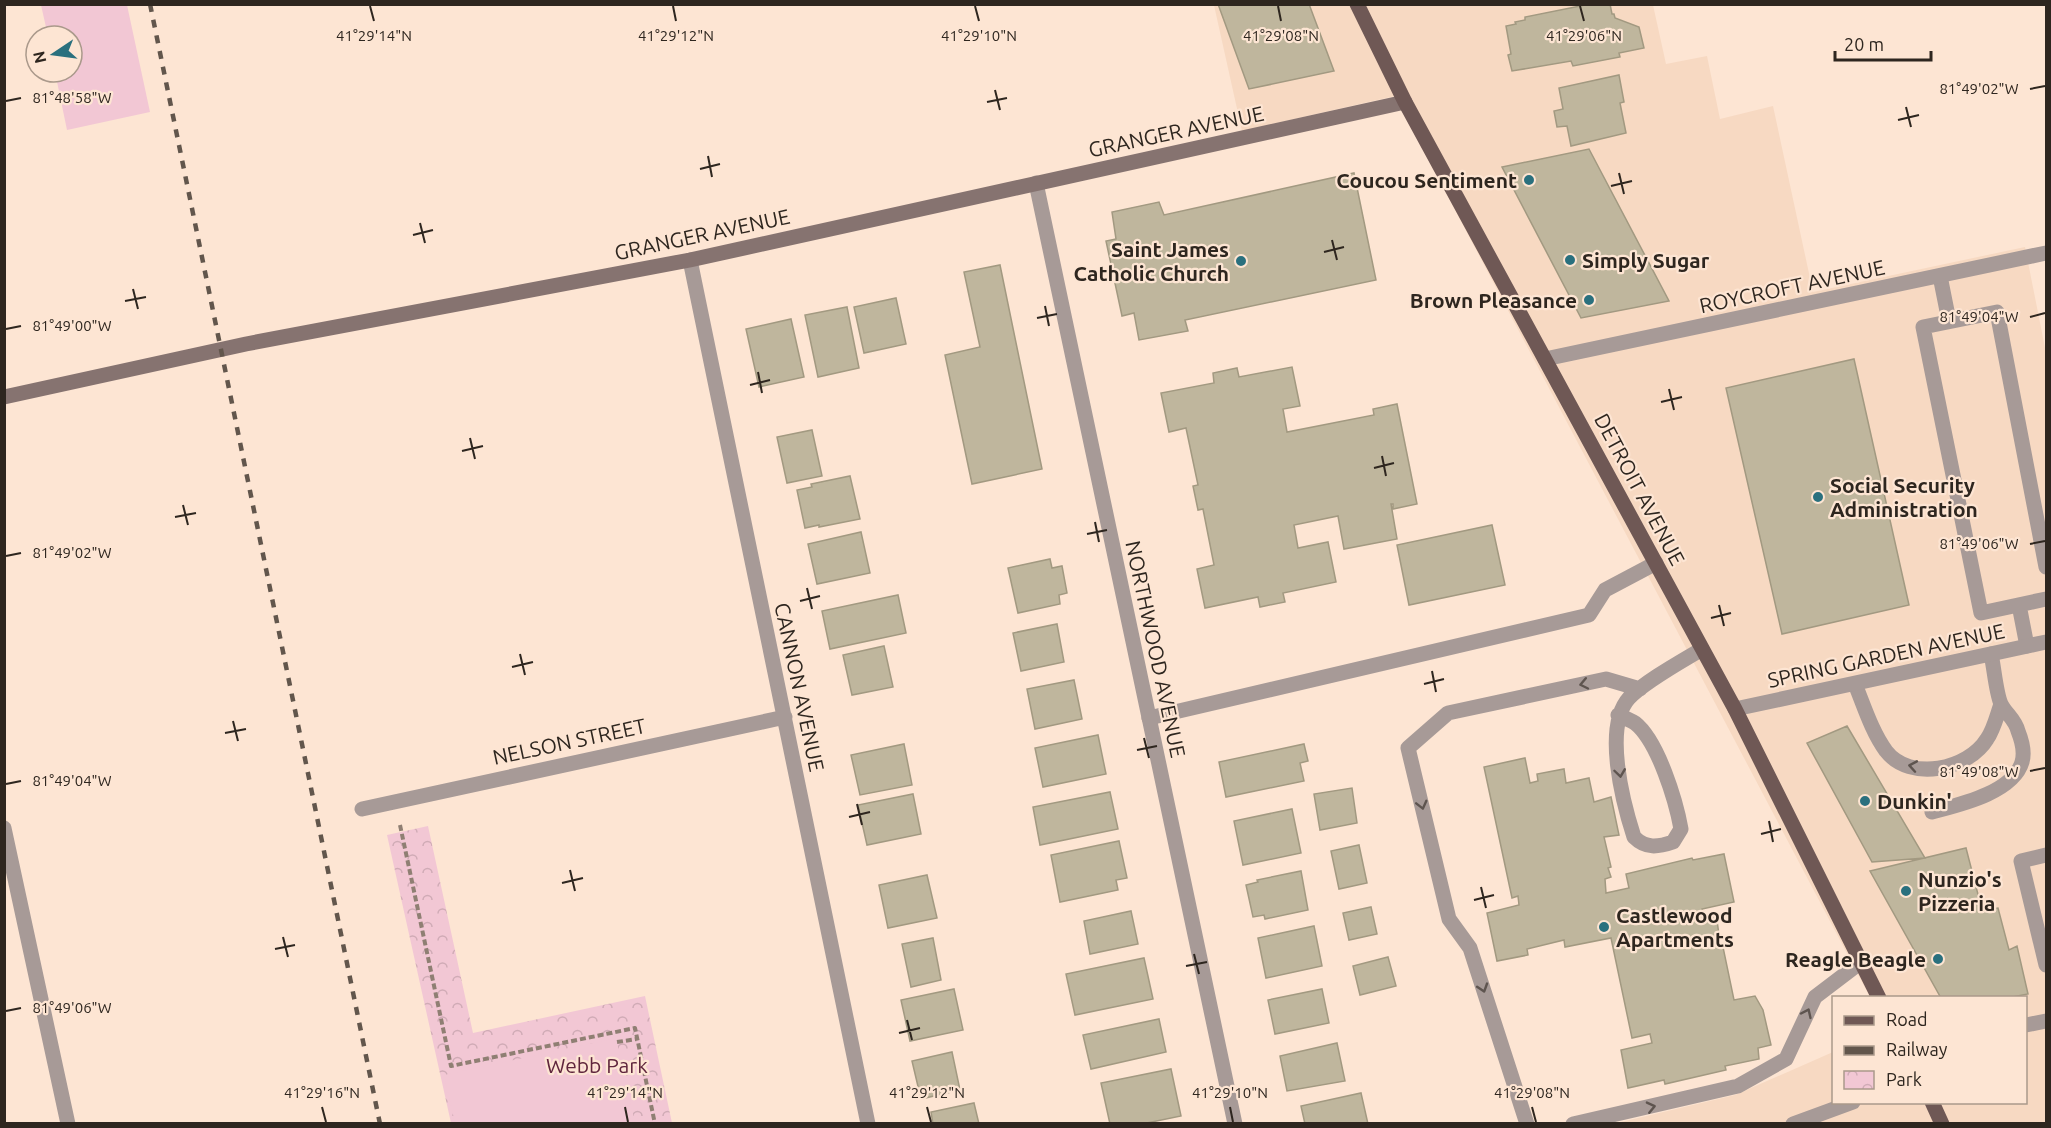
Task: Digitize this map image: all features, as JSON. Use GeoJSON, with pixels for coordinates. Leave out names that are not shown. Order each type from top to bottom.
{"type":"FeatureCollection","features":[{"type":"Feature","properties":{"kind":"main road","name":"DETROIT AVENUE"},"geometry":{"type":"LineString","coordinates":[[1359,5],[1405,102],[1735,709],[1878,996]]}},
{"type":"Feature","properties":{"kind":"main road"},"geometry":{"type":"LineString","coordinates":[[1933,1104],[1942,1124]]}},
{"type":"Feature","properties":{"kind":"street","name":"GRANGER AVENUE"},"geometry":{"type":"LineString","coordinates":[[4,397],[246,344],[690,260],[1405,102]]}},
{"type":"Feature","properties":{"kind":"street","name":"NORTHWOOD AVENUE"},"geometry":{"type":"LineString","coordinates":[[1036,183],[1235,1124]]}},
{"type":"Feature","properties":{"kind":"street","name":"ROYCROFT AVENUE"},"geometry":{"type":"LineString","coordinates":[[1545,359],[2046,253]]}},
{"type":"Feature","properties":{"kind":"street","name":"CANNON AVENUE"},"geometry":{"type":"LineString","coordinates":[[690,260],[868,1124]]}},
{"type":"Feature","properties":{"kind":"street"},"geometry":{"type":"LineString","coordinates":[[1940,276],[1949,321]]}},
{"type":"Feature","properties":{"kind":"street"},"geometry":{"type":"LineString","coordinates":[[2046,567],[1997,312],[1923,327],[1981,613],[2046,599]]}},
{"type":"Feature","properties":{"kind":"street"},"geometry":{"type":"LineString","coordinates":[[1149,718],[1589,615],[1605,590],[1656,563]]}},
{"type":"Feature","properties":{"kind":"street"},"geometry":{"type":"LineString","coordinates":[[2019,605],[2027,646]]}},
{"type":"Feature","properties":{"kind":"street","name":"SPRING GARDEN AVENUE"},"geometry":{"type":"LineString","coordinates":[[1735,709],[2046,642]]}},
{"type":"Feature","properties":{"kind":"street"},"geometry":{"type":"LineString","coordinates":[[1618,715],[1635,723],[1646,735],[1660,761],[1681,829],[1673,842],[1649,847],[1634,837],[1624,796],[1615,730],[1618,715],[1629,698],[1702,649]]}},
{"type":"Feature","properties":{"kind":"street"},"geometry":{"type":"LineString","coordinates":[[1932,812],[1981,799],[2008,781],[2021,765],[2024,751],[2014,720],[2001,704],[1991,654]]}},
{"type":"Feature","properties":{"kind":"street"},"geometry":{"type":"LineString","coordinates":[[1527,1124],[1470,948],[1449,919],[1408,748],[1448,713],[1606,679],[1640,689]]}},
{"type":"Feature","properties":{"kind":"street"},"geometry":{"type":"LineString","coordinates":[[1854,684],[1887,752],[1900,764],[1910,767],[1930,769],[1955,765],[1974,754],[1988,739],[2001,704]]}},
{"type":"Feature","properties":{"kind":"street","name":"NELSON STREET"},"geometry":{"type":"LineString","coordinates":[[362,809],[785,717]]}},
{"type":"Feature","properties":{"kind":"street"},"geometry":{"type":"LineString","coordinates":[[4,828],[68,1124]]}},
{"type":"Feature","properties":{"kind":"street"},"geometry":{"type":"LineString","coordinates":[[2046,855],[2021,861],[2046,965]]}},
{"type":"Feature","properties":{"kind":"street"},"geometry":{"type":"LineString","coordinates":[[1574,1124],[1727,1089],[1748,1081],[1786,1059],[1815,997],[1861,962]]}},
{"type":"Feature","properties":{"kind":"street"},"geometry":{"type":"LineString","coordinates":[[2027,1025],[2046,1021]]}},
{"type":"Feature","properties":{"kind":"street"},"geometry":{"type":"LineString","coordinates":[[1793,1124],[1848,1104]]}},
{"type":"Feature","properties":{"kind":"path"},"geometry":{"type":"LineString","coordinates":[[400,825],[451,1066],[635,1028],[655,1124]]}},
{"type":"Feature","properties":{"kind":"path"},"geometry":{"type":"LineString","coordinates":[[618,1042],[637,1039]]}},
{"type":"Feature","properties":{"kind":"shaded area"},"geometry":{"type":"Polygon","coordinates":[[[1214,5],[1653,5],[1666,64],[1707,56],[1720,119],[1773,106],[1813,292],[2025,247],[2046,353],[2046,1123],[1617,1123],[1735,1095],[1832,1052],[1832,1104],[2027,1104],[2027,996],[1869,996],[1395,96],[1242,131],[1214,5]]]}},
{"type":"Feature","properties":{"kind":"green space"},"geometry":{"type":"Polygon","coordinates":[[[41,5],[127,5],[150,112],[67,130],[57,84],[84,84],[84,24],[45,24],[41,5]]]}},
{"type":"Feature","properties":{"kind":"green space","name":"Webb Park"},"geometry":{"type":"Polygon","coordinates":[[[428,826],[473,1033],[645,996],[672,1123],[451,1123],[387,835],[428,826]]]}},
{"type":"Feature","properties":{"kind":"green space"},"geometry":{"type":"Polygon","coordinates":[[[616,1038],[634,1118],[609,1124],[455,1123],[444,1075],[616,1038]]]}},
{"type":"Feature","properties":{"kind":"building"},"geometry":{"type":"Polygon","coordinates":[[[1218,4],[1309,4],[1334,71],[1249,89],[1218,4]]]}},
{"type":"Feature","properties":{"kind":"building"},"geometry":{"type":"Polygon","coordinates":[[[1590,4],[1610,4],[1615,18],[1639,27],[1644,48],[1619,53],[1620,57],[1573,66],[1571,61],[1512,71],[1508,55],[1511,54],[1506,26],[1525,20],[1525,17],[1590,4]]]}},
{"type":"Feature","properties":{"kind":"building"},"geometry":{"type":"Polygon","coordinates":[[[1619,75],[1624,102],[1620,103],[1626,133],[1571,146],[1567,126],[1557,127],[1554,111],[1563,109],[1559,88],[1619,75]]]}},
{"type":"Feature","properties":{"kind":"building"},"geometry":{"type":"Polygon","coordinates":[[[1589,149],[1669,301],[1581,318],[1502,167],[1589,149]]]}},
{"type":"Feature","properties":{"kind":"building","name":"Saint James Catholic Church"},"geometry":{"type":"Polygon","coordinates":[[[1354,173],[1376,280],[1185,320],[1188,331],[1139,340],[1134,313],[1122,316],[1106,241],[1116,239],[1112,212],[1159,202],[1164,215],[1354,173]]]}},
{"type":"Feature","properties":{"kind":"building"},"geometry":{"type":"Polygon","coordinates":[[[1000,265],[1042,469],[972,484],[945,355],[980,347],[964,272],[1000,265]]]}},
{"type":"Feature","properties":{"kind":"building"},"geometry":{"type":"Polygon","coordinates":[[[896,298],[906,344],[864,353],[854,307],[896,298]]]}},
{"type":"Feature","properties":{"kind":"building"},"geometry":{"type":"Polygon","coordinates":[[[847,307],[859,368],[818,377],[805,315],[847,307]]]}},
{"type":"Feature","properties":{"kind":"building"},"geometry":{"type":"Polygon","coordinates":[[[791,319],[804,377],[759,387],[746,329],[791,319]]]}},
{"type":"Feature","properties":{"kind":"building","name":"Social Security Administration"},"geometry":{"type":"Polygon","coordinates":[[[1854,359],[1909,605],[1782,634],[1726,388],[1854,359]]]}},
{"type":"Feature","properties":{"kind":"building"},"geometry":{"type":"Polygon","coordinates":[[[1292,367],[1300,406],[1283,409],[1287,432],[1374,415],[1373,409],[1397,404],[1417,504],[1393,509],[1393,504],[1391,504],[1397,539],[1344,549],[1338,516],[1294,525],[1298,548],[1328,542],[1336,582],[1283,593],[1285,602],[1260,607],[1258,597],[1205,608],[1197,569],[1214,565],[1203,509],[1198,510],[1193,486],[1198,485],[1186,428],[1169,432],[1161,393],[1214,383],[1213,373],[1237,368],[1239,377],[1292,367]]]}},
{"type":"Feature","properties":{"kind":"building"},"geometry":{"type":"Polygon","coordinates":[[[812,430],[822,476],[787,483],[777,437],[812,430]]]}},
{"type":"Feature","properties":{"kind":"building"},"geometry":{"type":"Polygon","coordinates":[[[850,476],[860,519],[805,528],[797,490],[812,487],[811,484],[850,476]]]}},
{"type":"Feature","properties":{"kind":"building"},"geometry":{"type":"Polygon","coordinates":[[[1492,525],[1505,585],[1409,605],[1397,545],[1492,525]]]}},
{"type":"Feature","properties":{"kind":"building"},"geometry":{"type":"Polygon","coordinates":[[[861,532],[870,573],[817,584],[808,544],[861,532]]]}},
{"type":"Feature","properties":{"kind":"building"},"geometry":{"type":"Polygon","coordinates":[[[1050,559],[1052,568],[1062,566],[1067,593],[1059,595],[1060,604],[1018,613],[1008,568],[1050,559]]]}},
{"type":"Feature","properties":{"kind":"building"},"geometry":{"type":"Polygon","coordinates":[[[898,595],[906,633],[830,649],[822,611],[898,595]]]}},
{"type":"Feature","properties":{"kind":"building"},"geometry":{"type":"Polygon","coordinates":[[[1057,624],[1064,662],[1021,671],[1013,633],[1057,624]]]}},
{"type":"Feature","properties":{"kind":"building"},"geometry":{"type":"Polygon","coordinates":[[[884,646],[893,687],[852,695],[843,655],[884,646]]]}},
{"type":"Feature","properties":{"kind":"building"},"geometry":{"type":"Polygon","coordinates":[[[1074,680],[1082,719],[1035,729],[1027,689],[1074,680]]]}},
{"type":"Feature","properties":{"kind":"building","name":"Dunkin'"},"geometry":{"type":"Polygon","coordinates":[[[1847,726],[1925,858],[1872,862],[1807,743],[1847,726]]]}},
{"type":"Feature","properties":{"kind":"building"},"geometry":{"type":"Polygon","coordinates":[[[1098,735],[1106,774],[1043,787],[1035,748],[1098,735]]]}},
{"type":"Feature","properties":{"kind":"building"},"geometry":{"type":"Polygon","coordinates":[[[904,744],[912,785],[860,795],[851,755],[904,744]]]}},
{"type":"Feature","properties":{"kind":"building"},"geometry":{"type":"Polygon","coordinates":[[[1304,744],[1308,761],[1300,763],[1304,781],[1226,797],[1219,762],[1304,744]]]}},
{"type":"Feature","properties":{"kind":"building","name":"Castlewood Apartments"},"geometry":{"type":"Polygon","coordinates":[[[1525,758],[1530,783],[1538,781],[1537,774],[1564,769],[1566,783],[1589,778],[1594,802],[1611,797],[1619,835],[1604,837],[1611,867],[1608,868],[1611,877],[1605,879],[1606,893],[1629,888],[1626,874],[1692,858],[1693,860],[1724,854],[1734,902],[1702,909],[1704,917],[1716,914],[1721,948],[1723,947],[1734,1000],[1755,996],[1763,1010],[1771,1045],[1758,1048],[1759,1059],[1725,1066],[1726,1070],[1665,1084],[1664,1080],[1628,1088],[1621,1050],[1652,1043],[1650,1034],[1632,1038],[1611,938],[1565,947],[1564,940],[1527,949],[1528,955],[1497,961],[1487,913],[1519,905],[1518,896],[1512,898],[1484,767],[1525,758]]]}},
{"type":"Feature","properties":{"kind":"building"},"geometry":{"type":"Polygon","coordinates":[[[1352,788],[1357,823],[1320,830],[1314,794],[1352,788]]]}},
{"type":"Feature","properties":{"kind":"building"},"geometry":{"type":"Polygon","coordinates":[[[1110,792],[1118,829],[1040,845],[1033,807],[1110,792]]]}},
{"type":"Feature","properties":{"kind":"building"},"geometry":{"type":"Polygon","coordinates":[[[913,794],[921,834],[867,845],[858,805],[913,794]]]}},
{"type":"Feature","properties":{"kind":"building"},"geometry":{"type":"Polygon","coordinates":[[[1292,809],[1301,853],[1243,865],[1234,821],[1292,809]]]}},
{"type":"Feature","properties":{"kind":"building"},"geometry":{"type":"Polygon","coordinates":[[[1119,841],[1127,878],[1116,880],[1118,890],[1060,902],[1051,855],[1119,841]]]}},
{"type":"Feature","properties":{"kind":"building"},"geometry":{"type":"Polygon","coordinates":[[[1359,845],[1367,883],[1339,889],[1331,851],[1359,845]]]}},
{"type":"Feature","properties":{"kind":"building"},"geometry":{"type":"Polygon","coordinates":[[[1966,848],[1982,910],[1998,908],[2009,950],[2017,946],[2028,994],[1940,996],[1870,871],[1966,848]]]}},
{"type":"Feature","properties":{"kind":"building"},"geometry":{"type":"Polygon","coordinates":[[[1301,871],[1308,910],[1265,919],[1264,915],[1253,917],[1246,885],[1258,882],[1257,880],[1301,871]]]}},
{"type":"Feature","properties":{"kind":"building"},"geometry":{"type":"Polygon","coordinates":[[[927,875],[937,918],[888,928],[879,885],[927,875]]]}},
{"type":"Feature","properties":{"kind":"building"},"geometry":{"type":"Polygon","coordinates":[[[1371,907],[1377,934],[1349,940],[1343,913],[1371,907]]]}},
{"type":"Feature","properties":{"kind":"building"},"geometry":{"type":"Polygon","coordinates":[[[1131,911],[1138,944],[1090,954],[1084,921],[1131,911]]]}},
{"type":"Feature","properties":{"kind":"building"},"geometry":{"type":"Polygon","coordinates":[[[1314,926],[1322,966],[1266,978],[1258,938],[1314,926]]]}},
{"type":"Feature","properties":{"kind":"building"},"geometry":{"type":"Polygon","coordinates":[[[933,938],[941,980],[911,987],[902,944],[933,938]]]}},
{"type":"Feature","properties":{"kind":"building"},"geometry":{"type":"Polygon","coordinates":[[[1388,957],[1396,986],[1360,995],[1353,966],[1388,957]]]}},
{"type":"Feature","properties":{"kind":"building"},"geometry":{"type":"Polygon","coordinates":[[[1144,958],[1153,999],[1075,1015],[1066,974],[1144,958]]]}},
{"type":"Feature","properties":{"kind":"building"},"geometry":{"type":"Polygon","coordinates":[[[954,989],[963,1030],[910,1041],[901,1000],[954,989]]]}},
{"type":"Feature","properties":{"kind":"building"},"geometry":{"type":"Polygon","coordinates":[[[1322,989],[1329,1023],[1275,1034],[1268,1000],[1322,989]]]}},
{"type":"Feature","properties":{"kind":"building"},"geometry":{"type":"Polygon","coordinates":[[[1159,1019],[1166,1052],[1091,1069],[1083,1035],[1159,1019]]]}},
{"type":"Feature","properties":{"kind":"building"},"geometry":{"type":"Polygon","coordinates":[[[1337,1043],[1345,1081],[1287,1091],[1280,1056],[1337,1043]]]}},
{"type":"Feature","properties":{"kind":"building"},"geometry":{"type":"Polygon","coordinates":[[[952,1052],[960,1090],[921,1099],[912,1061],[952,1052]]]}},
{"type":"Feature","properties":{"kind":"building"},"geometry":{"type":"Polygon","coordinates":[[[1171,1069],[1181,1116],[1142,1124],[1110,1124],[1101,1083],[1171,1069]]]}},
{"type":"Feature","properties":{"kind":"building"},"geometry":{"type":"Polygon","coordinates":[[[1361,1093],[1368,1124],[1305,1124],[1301,1106],[1361,1093]]]}},
{"type":"Feature","properties":{"kind":"building"},"geometry":{"type":"Polygon","coordinates":[[[974,1103],[979,1124],[933,1124],[931,1112],[974,1103]]]}},
{"type":"Feature","properties":{"kind":"railway"},"geometry":{"type":"LineString","coordinates":[[150,4],[380,1124]]}},
{"type":"Feature","properties":{"kind":"place","name":"Coucou Sentiment"},"geometry":{"type":"Point","coordinates":[1529,180]}},
{"type":"Feature","properties":{"kind":"place","name":"Simply Sugar"},"geometry":{"type":"Point","coordinates":[1570,260]}},
{"type":"Feature","properties":{"kind":"place","name":"Saint James Catholic Church"},"geometry":{"type":"Point","coordinates":[1241,261]}},
{"type":"Feature","properties":{"kind":"place","name":"Brown Pleasance"},"geometry":{"type":"Point","coordinates":[1589,300]}},
{"type":"Feature","properties":{"kind":"place","name":"Social Security Administration"},"geometry":{"type":"Point","coordinates":[1818,497]}},
{"type":"Feature","properties":{"kind":"place","name":"Dunkin'"},"geometry":{"type":"Point","coordinates":[1865,801]}},
{"type":"Feature","properties":{"kind":"place","name":"Nunzio's Pizzeria"},"geometry":{"type":"Point","coordinates":[1906,891]}},
{"type":"Feature","properties":{"kind":"place","name":"Castlewood Apartments"},"geometry":{"type":"Point","coordinates":[1604,927]}},
{"type":"Feature","properties":{"kind":"place","name":"Reagle Beagle"},"geometry":{"type":"Point","coordinates":[1938,959]}}]}
